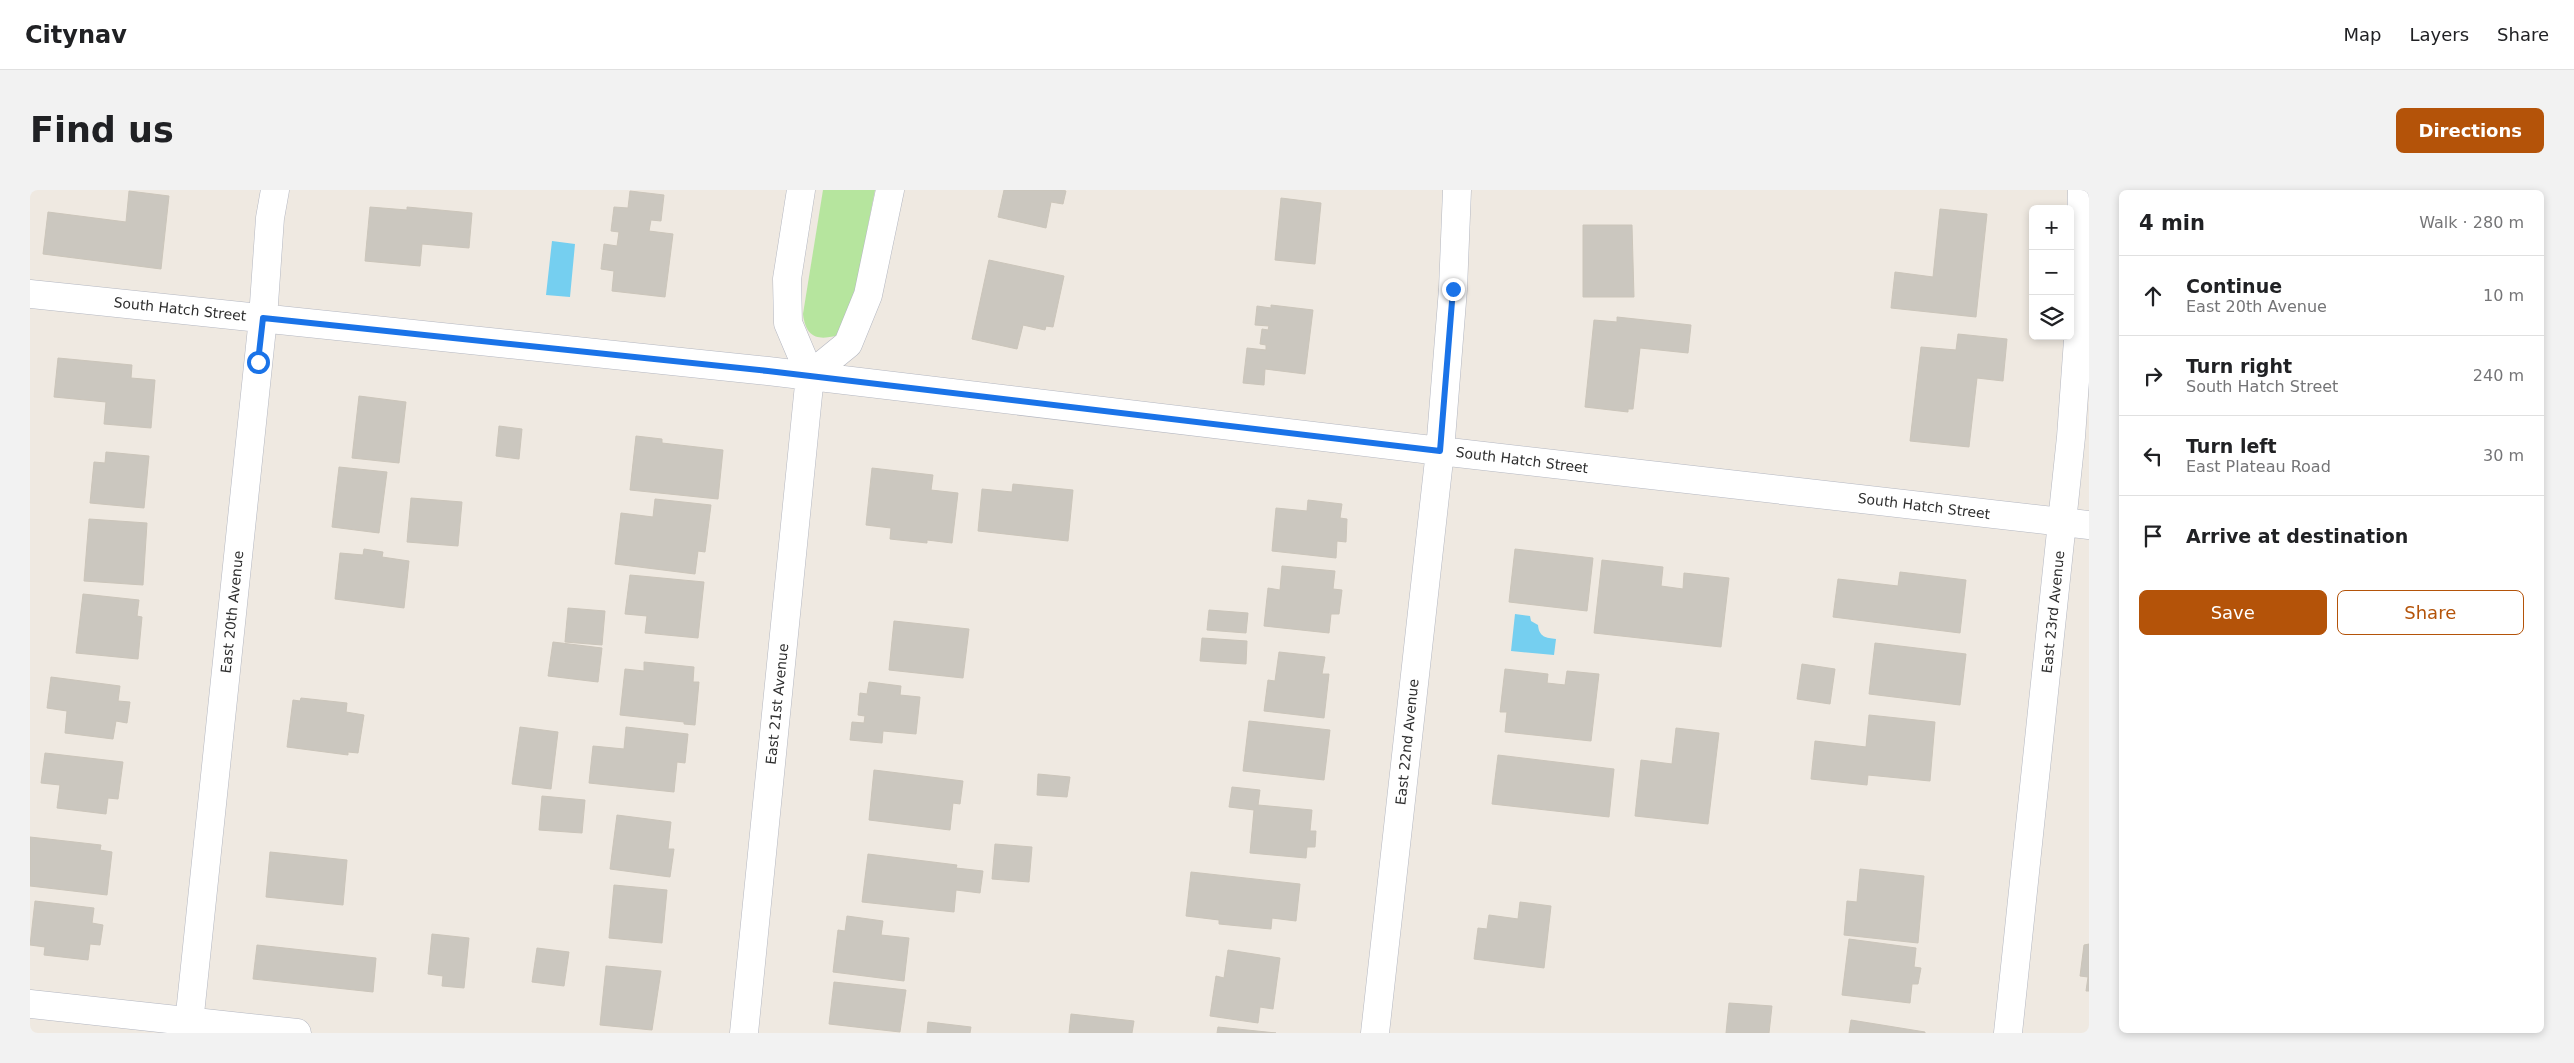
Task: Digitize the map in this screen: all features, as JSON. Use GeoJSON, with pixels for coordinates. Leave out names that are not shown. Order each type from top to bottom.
{"type":"FeatureCollection","features":[{"type":"Feature","properties":{"kind":"street","name":"East 20th Avenue"},"geometry":{"type":"LineString","coordinates":[[188,1027],[263,318],[270,218],[275,190]]}},
{"type":"Feature","properties":{"kind":"street"},"geometry":{"type":"LineString","coordinates":[[800,190],[787,280],[788,322],[810,375],[848,344],[868,295],[890,190]]}},
{"type":"Feature","properties":{"kind":"street","name":"East 22nd Avenue"},"geometry":{"type":"LineString","coordinates":[[1375,1033],[1440,451],[1453,289],[1457,190]]}},
{"type":"Feature","properties":{"kind":"street","name":"East 23rd Avenue"},"geometry":{"type":"LineString","coordinates":[[2008,1033],[2076,524],[2082,190]]}},
{"type":"Feature","properties":{"kind":"street","name":"South Hatch Street"},"geometry":{"type":"LineString","coordinates":[[30,294],[810,375],[1440,451],[2076,524]]}},
{"type":"Feature","properties":{"kind":"street","name":"East 21st Avenue"},"geometry":{"type":"LineString","coordinates":[[744,1033],[810,375]]}},
{"type":"Feature","properties":{"kind":"street"},"geometry":{"type":"LineString","coordinates":[[30,1004],[188,1027],[296,1033]]}},
{"type":"Feature","properties":{"kind":"green space"},"geometry":{"type":"Polygon","coordinates":[[[823,190],[875,190],[849,323],[844,333],[822,338],[811,334],[803,314],[823,190]]]}},
{"type":"Feature","properties":{"kind":"water"},"geometry":{"type":"Polygon","coordinates":[[[552,241],[575,244],[570,297],[546,295],[552,241]]]}},
{"type":"Feature","properties":{"kind":"water"},"geometry":{"type":"Polygon","coordinates":[[[1515,614],[1530,616],[1531,621],[1538,625],[1541,634],[1556,639],[1554,655],[1511,651],[1515,614]]]}},
{"type":"Feature","properties":{"kind":"building"},"geometry":{"type":"Polygon","coordinates":[[[1004,190],[1066,191],[1063,204],[1051,202],[1046,228],[998,217],[1004,190]]]}},
{"type":"Feature","properties":{"kind":"building"},"geometry":{"type":"Polygon","coordinates":[[[129,191],[169,196],[161,269],[43,254],[48,212],[126,222],[129,191]]]}},
{"type":"Feature","properties":{"kind":"building"},"geometry":{"type":"Polygon","coordinates":[[[630,191],[664,195],[661,221],[651,220],[649,231],[673,234],[665,297],[612,291],[614,271],[601,269],[604,244],[617,246],[619,232],[611,231],[614,207],[628,208],[630,191]]]}},
{"type":"Feature","properties":{"kind":"building"},"geometry":{"type":"Polygon","coordinates":[[[1281,198],[1321,203],[1315,264],[1275,260],[1281,198]]]}},
{"type":"Feature","properties":{"kind":"building"},"geometry":{"type":"Polygon","coordinates":[[[370,207],[407,210],[407,207],[472,213],[469,248],[422,244],[420,266],[365,261],[370,207]]]}},
{"type":"Feature","properties":{"kind":"building"},"geometry":{"type":"Polygon","coordinates":[[[1940,209],[1987,214],[1976,317],[1891,308],[1895,272],[1933,277],[1940,209]]]}},
{"type":"Feature","properties":{"kind":"building"},"geometry":{"type":"Polygon","coordinates":[[[1583,225],[1632,225],[1634,297],[1583,297],[1583,225]]]}},
{"type":"Feature","properties":{"kind":"building"},"geometry":{"type":"Polygon","coordinates":[[[989,260],[1064,276],[1053,327],[1046,326],[1045,330],[1023,325],[1017,349],[972,339],[989,260]]]}},
{"type":"Feature","properties":{"kind":"building"},"geometry":{"type":"Polygon","coordinates":[[[1271,305],[1313,310],[1305,374],[1265,369],[1264,385],[1243,383],[1247,348],[1266,350],[1266,345],[1260,344],[1262,329],[1268,330],[1269,326],[1255,325],[1257,306],[1271,308],[1271,305]]]}},
{"type":"Feature","properties":{"kind":"building"},"geometry":{"type":"Polygon","coordinates":[[[1617,317],[1691,325],[1688,353],[1640,348],[1633,409],[1628,409],[1628,412],[1585,407],[1594,320],[1617,322],[1617,317]]]}},
{"type":"Feature","properties":{"kind":"building"},"geometry":{"type":"Polygon","coordinates":[[[1958,334],[2007,339],[2003,381],[1977,378],[1969,447],[1910,441],[1921,347],[1956,350],[1958,334]]]}},
{"type":"Feature","properties":{"kind":"building"},"geometry":{"type":"Polygon","coordinates":[[[58,358],[132,365],[131,378],[155,380],[151,428],[104,424],[106,402],[54,397],[58,358]]]}},
{"type":"Feature","properties":{"kind":"building"},"geometry":{"type":"Polygon","coordinates":[[[359,396],[406,402],[399,463],[352,458],[359,396]]]}},
{"type":"Feature","properties":{"kind":"building"},"geometry":{"type":"Polygon","coordinates":[[[499,426],[522,429],[519,459],[496,456],[499,426]]]}},
{"type":"Feature","properties":{"kind":"building"},"geometry":{"type":"Polygon","coordinates":[[[636,436],[662,439],[662,443],[723,450],[718,499],[630,490],[636,436]]]}},
{"type":"Feature","properties":{"kind":"building"},"geometry":{"type":"Polygon","coordinates":[[[106,452],[149,456],[144,508],[90,503],[94,462],[105,463],[106,452]]]}},
{"type":"Feature","properties":{"kind":"building"},"geometry":{"type":"Polygon","coordinates":[[[339,467],[387,472],[379,533],[332,527],[339,467]]]}},
{"type":"Feature","properties":{"kind":"building"},"geometry":{"type":"Polygon","coordinates":[[[872,468],[933,475],[931,490],[958,493],[952,543],[927,540],[927,543],[890,539],[891,528],[866,525],[872,468]]]}},
{"type":"Feature","properties":{"kind":"building"},"geometry":{"type":"Polygon","coordinates":[[[1013,484],[1073,490],[1068,541],[978,531],[982,489],[1012,492],[1013,484]]]}},
{"type":"Feature","properties":{"kind":"building"},"geometry":{"type":"Polygon","coordinates":[[[411,498],[462,502],[458,546],[407,542],[411,498]]]}},
{"type":"Feature","properties":{"kind":"building"},"geometry":{"type":"Polygon","coordinates":[[[655,499],[711,505],[705,552],[698,551],[695,574],[615,564],[621,513],[653,517],[655,499]]]}},
{"type":"Feature","properties":{"kind":"building"},"geometry":{"type":"Polygon","coordinates":[[[1308,500],[1342,504],[1340,518],[1347,519],[1346,542],[1337,541],[1336,558],[1272,551],[1276,508],[1307,511],[1308,500]]]}},
{"type":"Feature","properties":{"kind":"building"},"geometry":{"type":"Polygon","coordinates":[[[89,519],[147,523],[143,585],[84,581],[89,519]]]}},
{"type":"Feature","properties":{"kind":"building"},"geometry":{"type":"Polygon","coordinates":[[[364,549],[383,552],[382,557],[409,561],[404,608],[335,599],[340,553],[363,555],[364,549]]]}},
{"type":"Feature","properties":{"kind":"building"},"geometry":{"type":"Polygon","coordinates":[[[1515,549],[1593,558],[1587,611],[1509,602],[1515,549]]]}},
{"type":"Feature","properties":{"kind":"building"},"geometry":{"type":"Polygon","coordinates":[[[1602,560],[1663,567],[1661,586],[1683,589],[1684,573],[1729,578],[1721,647],[1594,633],[1602,560]]]}},
{"type":"Feature","properties":{"kind":"building"},"geometry":{"type":"Polygon","coordinates":[[[1282,566],[1335,571],[1333,589],[1342,590],[1339,614],[1331,614],[1329,633],[1264,626],[1268,588],[1280,590],[1282,566]]]}},
{"type":"Feature","properties":{"kind":"building"},"geometry":{"type":"Polygon","coordinates":[[[1900,572],[1966,580],[1960,633],[1833,617],[1838,579],[1898,586],[1900,572]]]}},
{"type":"Feature","properties":{"kind":"building"},"geometry":{"type":"Polygon","coordinates":[[[630,575],[704,582],[698,638],[645,633],[647,616],[625,614],[630,575]]]}},
{"type":"Feature","properties":{"kind":"building"},"geometry":{"type":"Polygon","coordinates":[[[83,594],[139,600],[137,616],[142,617],[138,659],[76,653],[83,594]]]}},
{"type":"Feature","properties":{"kind":"building"},"geometry":{"type":"Polygon","coordinates":[[[568,608],[605,611],[602,645],[565,642],[568,608]]]}},
{"type":"Feature","properties":{"kind":"building"},"geometry":{"type":"Polygon","coordinates":[[[1209,610],[1248,613],[1246,633],[1207,630],[1209,610]]]}},
{"type":"Feature","properties":{"kind":"building"},"geometry":{"type":"Polygon","coordinates":[[[894,621],[969,629],[963,678],[889,670],[894,621]]]}},
{"type":"Feature","properties":{"kind":"building"},"geometry":{"type":"Polygon","coordinates":[[[1202,638],[1247,641],[1246,664],[1200,661],[1202,638]]]}},
{"type":"Feature","properties":{"kind":"building"},"geometry":{"type":"Polygon","coordinates":[[[553,642],[602,648],[598,682],[548,676],[553,642]]]}},
{"type":"Feature","properties":{"kind":"building"},"geometry":{"type":"Polygon","coordinates":[[[1875,643],[1966,654],[1960,705],[1869,694],[1875,643]]]}},
{"type":"Feature","properties":{"kind":"building"},"geometry":{"type":"Polygon","coordinates":[[[1279,652],[1325,657],[1322,674],[1329,674],[1324,718],[1264,711],[1268,680],[1275,681],[1279,652]]]}},
{"type":"Feature","properties":{"kind":"building"},"geometry":{"type":"Polygon","coordinates":[[[644,662],[694,667],[693,682],[699,682],[695,725],[684,724],[684,722],[620,715],[625,669],[644,671],[644,662]]]}},
{"type":"Feature","properties":{"kind":"building"},"geometry":{"type":"Polygon","coordinates":[[[1802,664],[1835,669],[1830,704],[1797,699],[1802,664]]]}},
{"type":"Feature","properties":{"kind":"building"},"geometry":{"type":"Polygon","coordinates":[[[1505,669],[1548,674],[1547,683],[1565,685],[1567,671],[1599,674],[1591,741],[1505,732],[1507,712],[1500,712],[1505,669]]]}},
{"type":"Feature","properties":{"kind":"building"},"geometry":{"type":"Polygon","coordinates":[[[51,677],[120,686],[118,701],[130,702],[127,723],[116,721],[113,739],[65,733],[67,711],[47,708],[51,677]]]}},
{"type":"Feature","properties":{"kind":"building"},"geometry":{"type":"Polygon","coordinates":[[[869,682],[901,686],[900,695],[920,697],[916,734],[883,731],[882,743],[850,740],[852,722],[864,723],[865,716],[858,715],[860,693],[867,694],[869,682]]]}},
{"type":"Feature","properties":{"kind":"building"},"geometry":{"type":"Polygon","coordinates":[[[301,698],[347,703],[346,712],[364,715],[358,753],[348,752],[348,755],[287,747],[293,700],[300,701],[301,698]]]}},
{"type":"Feature","properties":{"kind":"building"},"geometry":{"type":"Polygon","coordinates":[[[1869,715],[1935,722],[1930,781],[1868,775],[1867,785],[1811,779],[1815,741],[1866,747],[1869,715]]]}},
{"type":"Feature","properties":{"kind":"building"},"geometry":{"type":"Polygon","coordinates":[[[1249,721],[1330,730],[1324,780],[1243,771],[1249,721]]]}},
{"type":"Feature","properties":{"kind":"building"},"geometry":{"type":"Polygon","coordinates":[[[520,727],[558,732],[551,789],[512,784],[520,727]]]}},
{"type":"Feature","properties":{"kind":"building"},"geometry":{"type":"Polygon","coordinates":[[[626,727],[688,734],[685,763],[677,762],[674,792],[589,783],[593,746],[624,749],[626,727]]]}},
{"type":"Feature","properties":{"kind":"building"},"geometry":{"type":"Polygon","coordinates":[[[1676,728],[1719,733],[1708,824],[1635,816],[1641,760],[1672,764],[1676,728]]]}},
{"type":"Feature","properties":{"kind":"building"},"geometry":{"type":"Polygon","coordinates":[[[45,753],[123,762],[118,799],[108,798],[106,814],[57,808],[60,785],[41,783],[45,753]]]}},
{"type":"Feature","properties":{"kind":"building"},"geometry":{"type":"Polygon","coordinates":[[[1498,755],[1614,769],[1609,817],[1492,804],[1498,755]]]}},
{"type":"Feature","properties":{"kind":"building"},"geometry":{"type":"Polygon","coordinates":[[[874,770],[963,781],[960,804],[953,803],[950,830],[869,820],[874,770]]]}},
{"type":"Feature","properties":{"kind":"building"},"geometry":{"type":"Polygon","coordinates":[[[1038,774],[1070,777],[1067,797],[1037,795],[1038,774]]]}},
{"type":"Feature","properties":{"kind":"building"},"geometry":{"type":"Polygon","coordinates":[[[1232,787],[1260,790],[1258,805],[1312,810],[1310,831],[1316,831],[1315,847],[1307,847],[1306,858],[1250,853],[1254,810],[1229,807],[1232,787]]]}},
{"type":"Feature","properties":{"kind":"building"},"geometry":{"type":"Polygon","coordinates":[[[542,796],[585,800],[582,833],[539,830],[542,796]]]}},
{"type":"Feature","properties":{"kind":"building"},"geometry":{"type":"Polygon","coordinates":[[[617,815],[671,822],[668,849],[674,849],[670,877],[610,869],[617,815]]]}},
{"type":"Feature","properties":{"kind":"building"},"geometry":{"type":"Polygon","coordinates":[[[30,837],[101,845],[100,850],[112,852],[107,895],[30,886],[30,837]]]}},
{"type":"Feature","properties":{"kind":"building"},"geometry":{"type":"Polygon","coordinates":[[[995,844],[1032,847],[1029,882],[992,879],[995,844]]]}},
{"type":"Feature","properties":{"kind":"building"},"geometry":{"type":"Polygon","coordinates":[[[270,852],[347,860],[343,905],[266,897],[270,852]]]}},
{"type":"Feature","properties":{"kind":"building"},"geometry":{"type":"Polygon","coordinates":[[[868,854],[957,865],[956,868],[983,871],[980,893],[956,890],[954,912],[862,902],[868,854]]]}},
{"type":"Feature","properties":{"kind":"building"},"geometry":{"type":"Polygon","coordinates":[[[1860,869],[1924,876],[1918,943],[1844,935],[1847,901],[1857,902],[1860,869]]]}},
{"type":"Feature","properties":{"kind":"building"},"geometry":{"type":"Polygon","coordinates":[[[1191,872],[1300,884],[1296,921],[1272,918],[1271,929],[1219,924],[1219,920],[1186,916],[1191,872]]]}},
{"type":"Feature","properties":{"kind":"building"},"geometry":{"type":"Polygon","coordinates":[[[614,885],[667,890],[662,943],[609,938],[614,885]]]}},
{"type":"Feature","properties":{"kind":"building"},"geometry":{"type":"Polygon","coordinates":[[[35,901],[94,908],[92,923],[103,925],[100,945],[90,944],[88,960],[44,955],[45,947],[30,945],[35,901]]]}},
{"type":"Feature","properties":{"kind":"building"},"geometry":{"type":"Polygon","coordinates":[[[1520,902],[1551,906],[1544,968],[1474,959],[1478,928],[1487,929],[1489,915],[1518,919],[1520,902]]]}},
{"type":"Feature","properties":{"kind":"building"},"geometry":{"type":"Polygon","coordinates":[[[847,916],[883,921],[881,935],[909,938],[904,981],[833,972],[838,930],[845,931],[847,916]]]}},
{"type":"Feature","properties":{"kind":"building"},"geometry":{"type":"Polygon","coordinates":[[[432,934],[469,938],[464,988],[442,986],[443,976],[428,974],[432,934]]]}},
{"type":"Feature","properties":{"kind":"building"},"geometry":{"type":"Polygon","coordinates":[[[1849,939],[1916,948],[1914,967],[1921,968],[1918,984],[1912,984],[1910,1003],[1842,995],[1849,939]]]}},
{"type":"Feature","properties":{"kind":"building"},"geometry":{"type":"Polygon","coordinates":[[[2089,944],[2089,991],[2086,991],[2088,977],[2080,976],[2084,945],[2089,944]]]}},
{"type":"Feature","properties":{"kind":"building"},"geometry":{"type":"Polygon","coordinates":[[[257,945],[376,958],[373,992],[253,979],[257,945]]]}},
{"type":"Feature","properties":{"kind":"building"},"geometry":{"type":"Polygon","coordinates":[[[537,948],[569,952],[564,986],[532,982],[537,948]]]}},
{"type":"Feature","properties":{"kind":"building"},"geometry":{"type":"Polygon","coordinates":[[[1228,950],[1280,958],[1273,1009],[1260,1007],[1258,1023],[1210,1016],[1216,976],[1224,978],[1228,950]]]}},
{"type":"Feature","properties":{"kind":"building"},"geometry":{"type":"Polygon","coordinates":[[[606,966],[661,971],[652,1030],[600,1025],[606,966]]]}},
{"type":"Feature","properties":{"kind":"building"},"geometry":{"type":"Polygon","coordinates":[[[834,982],[906,990],[900,1032],[829,1024],[834,982]]]}},
{"type":"Feature","properties":{"kind":"building"},"geometry":{"type":"Polygon","coordinates":[[[1729,1003],[1772,1006],[1769,1033],[1726,1033],[1729,1003]]]}},
{"type":"Feature","properties":{"kind":"building"},"geometry":{"type":"Polygon","coordinates":[[[1071,1014],[1134,1021],[1132,1033],[1069,1033],[1071,1014]]]}},
{"type":"Feature","properties":{"kind":"building"},"geometry":{"type":"Polygon","coordinates":[[[1851,1020],[1925,1032],[1925,1033],[1849,1033],[1851,1020]]]}},
{"type":"Feature","properties":{"kind":"building"},"geometry":{"type":"Polygon","coordinates":[[[928,1022],[971,1027],[970,1033],[927,1033],[928,1022]]]}},
{"type":"Feature","properties":{"kind":"building"},"geometry":{"type":"Polygon","coordinates":[[[1218,1027],[1276,1033],[1217,1033],[1218,1027]]]}},
{"type":"Feature","properties":{"kind":"route"},"geometry":{"type":"LineString","coordinates":[[258,362],[263,318],[810,375],[1440,451],[1453,289]]}}]}
